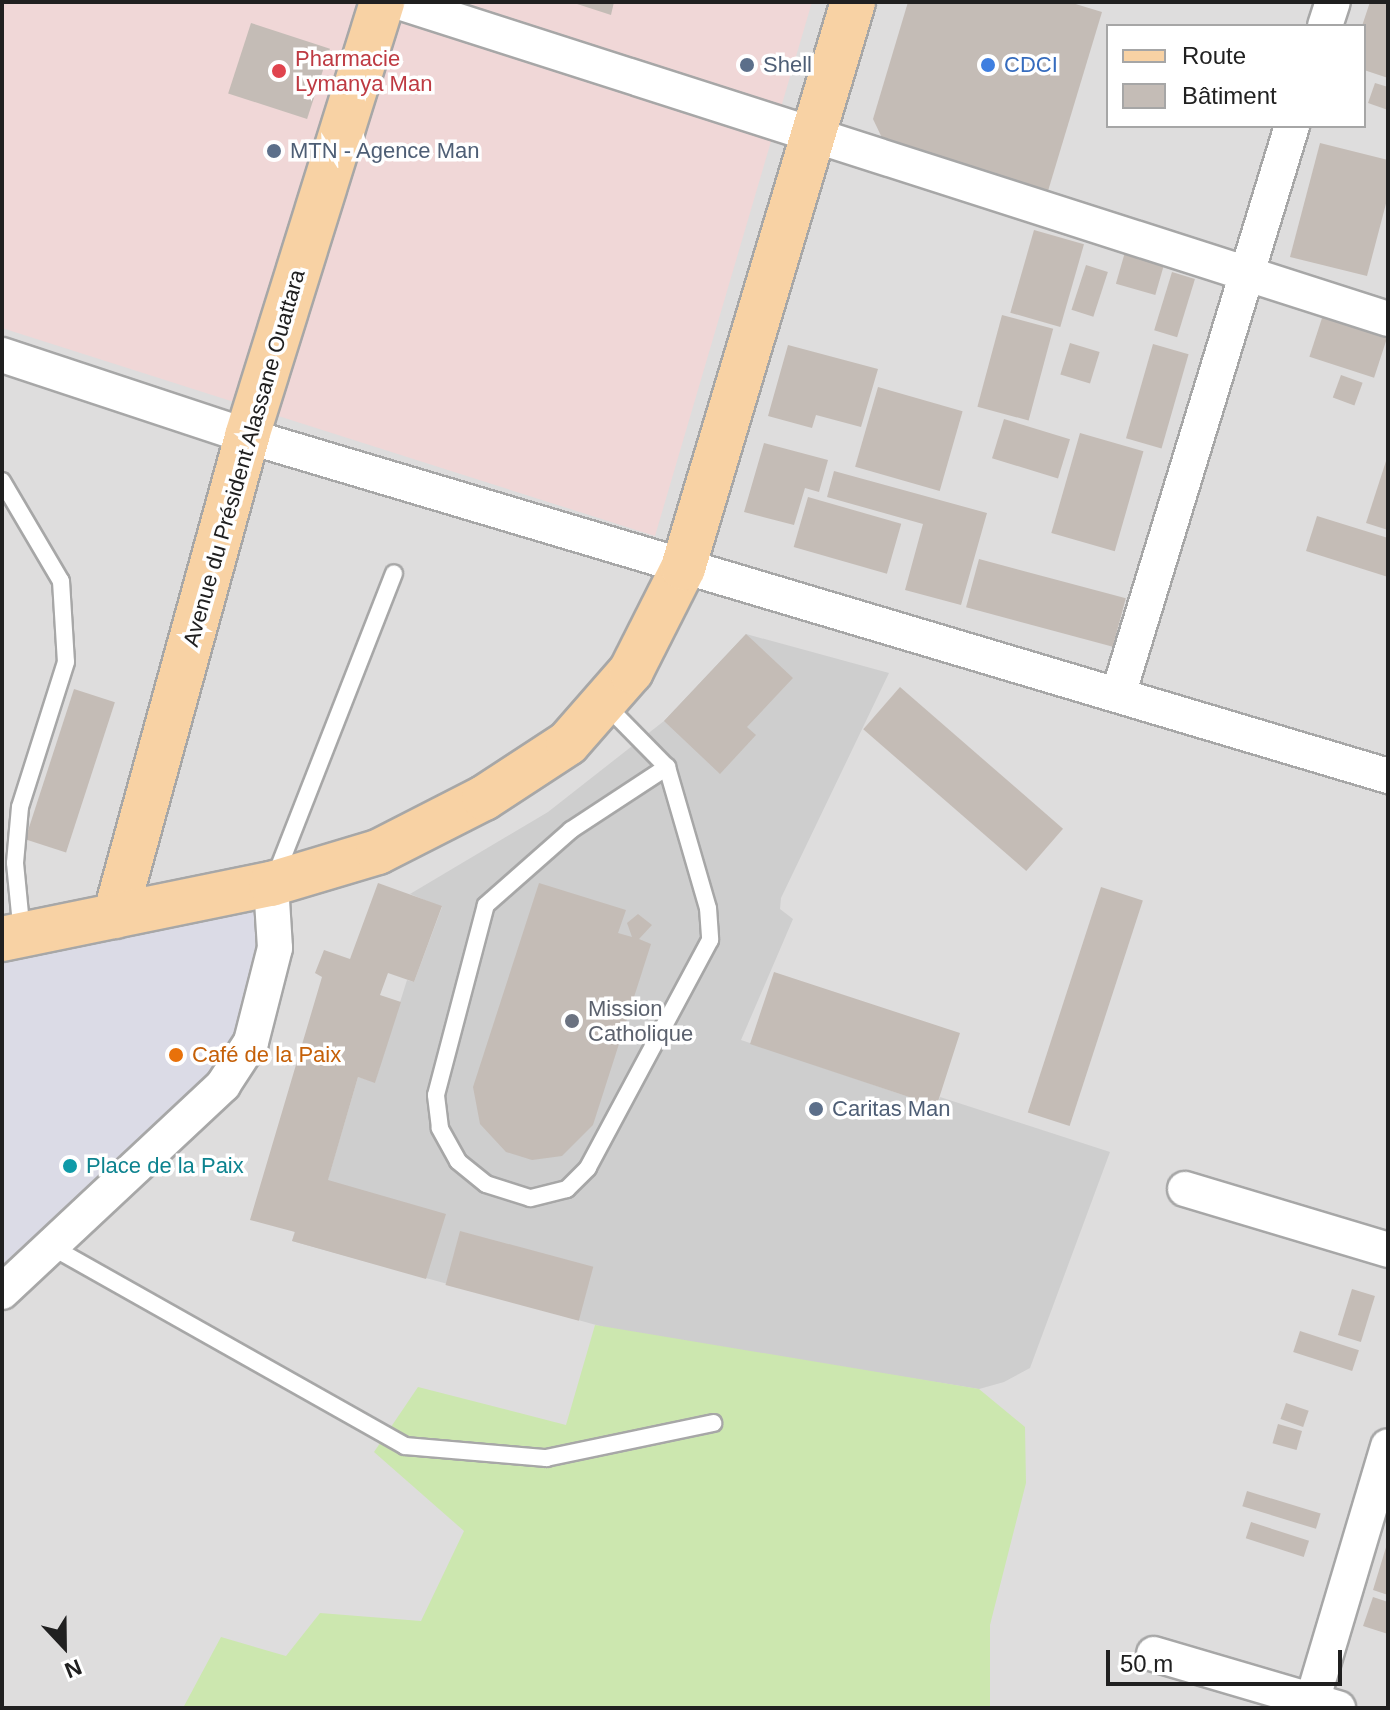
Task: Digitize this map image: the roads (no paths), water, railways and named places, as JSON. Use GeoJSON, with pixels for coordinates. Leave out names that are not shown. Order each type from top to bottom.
{"type":"FeatureCollection","features":[{"type":"Feature","properties":{"kind":"main road","name":"Avenue du Président Alassane Ouattara"},"geometry":{"type":"LineString","coordinates":[[115,916],[247,436],[382,2]]}},
{"type":"Feature","properties":{"kind":"main road"},"geometry":{"type":"LineString","coordinates":[[12,937],[271,884],[378,852],[484,798],[568,743],[631,671],[683,568],[853,2]]}},
{"type":"Feature","properties":{"kind":"street"},"geometry":{"type":"LineString","coordinates":[[399,2],[813,133],[1242,277],[1388,319]]}},
{"type":"Feature","properties":{"kind":"street"},"geometry":{"type":"LineString","coordinates":[[1326,24],[1333,2]]}},
{"type":"Feature","properties":{"kind":"street"},"geometry":{"type":"LineString","coordinates":[[1118,695],[1242,277],[1291,128]]}},
{"type":"Feature","properties":{"kind":"street"},"geometry":{"type":"LineString","coordinates":[[2,355],[247,436],[1388,776]]}},
{"type":"Feature","properties":{"kind":"street"},"geometry":{"type":"LineString","coordinates":[[2,1292],[223,1085],[251,1042],[275,948],[271,884]]}},
{"type":"Feature","properties":{"kind":"street"},"geometry":{"type":"LineString","coordinates":[[1185,1189],[1388,1250]]}},
{"type":"Feature","properties":{"kind":"street"},"geometry":{"type":"LineString","coordinates":[[1154,1654],[1320,1705],[1388,1446]]}},
{"type":"Feature","properties":{"kind":"lane"},"geometry":{"type":"LineString","coordinates":[[2,481],[61,581],[66,662],[20,807],[12,937]]}},
{"type":"Feature","properties":{"kind":"lane"},"geometry":{"type":"LineString","coordinates":[[271,884],[394,573]]}},
{"type":"Feature","properties":{"kind":"lane"},"geometry":{"type":"LineString","coordinates":[[603,702],[667,767],[708,908],[710,940],[588,1168],[567,1189],[530,1198],[486,1184],[458,1161],[440,1128],[436,1095],[486,905],[571,830],[667,767]]}},
{"type":"Feature","properties":{"kind":"lane"},"geometry":{"type":"LineString","coordinates":[[52,1247],[405,1446],[546,1458],[713,1423]]}},
{"type":"Feature","properties":{"kind":"place","name":"Shell"},"geometry":{"type":"Point","coordinates":[747,65]}},
{"type":"Feature","properties":{"kind":"place","name":"CDCI"},"geometry":{"type":"Point","coordinates":[988,65]}},
{"type":"Feature","properties":{"kind":"place","name":"Pharmacie Lymanya Man"},"geometry":{"type":"Point","coordinates":[279,71]}},
{"type":"Feature","properties":{"kind":"place","name":"MTN - Agence Man"},"geometry":{"type":"Point","coordinates":[274,151]}},
{"type":"Feature","properties":{"kind":"place","name":"Mission Catholique"},"geometry":{"type":"Point","coordinates":[572,1021]}},
{"type":"Feature","properties":{"kind":"place","name":"Café de la Paix"},"geometry":{"type":"Point","coordinates":[176,1055]}},
{"type":"Feature","properties":{"kind":"place","name":"Caritas Man"},"geometry":{"type":"Point","coordinates":[816,1109]}},
{"type":"Feature","properties":{"kind":"place","name":"Place de la Paix"},"geometry":{"type":"Point","coordinates":[70,1166]}}]}
